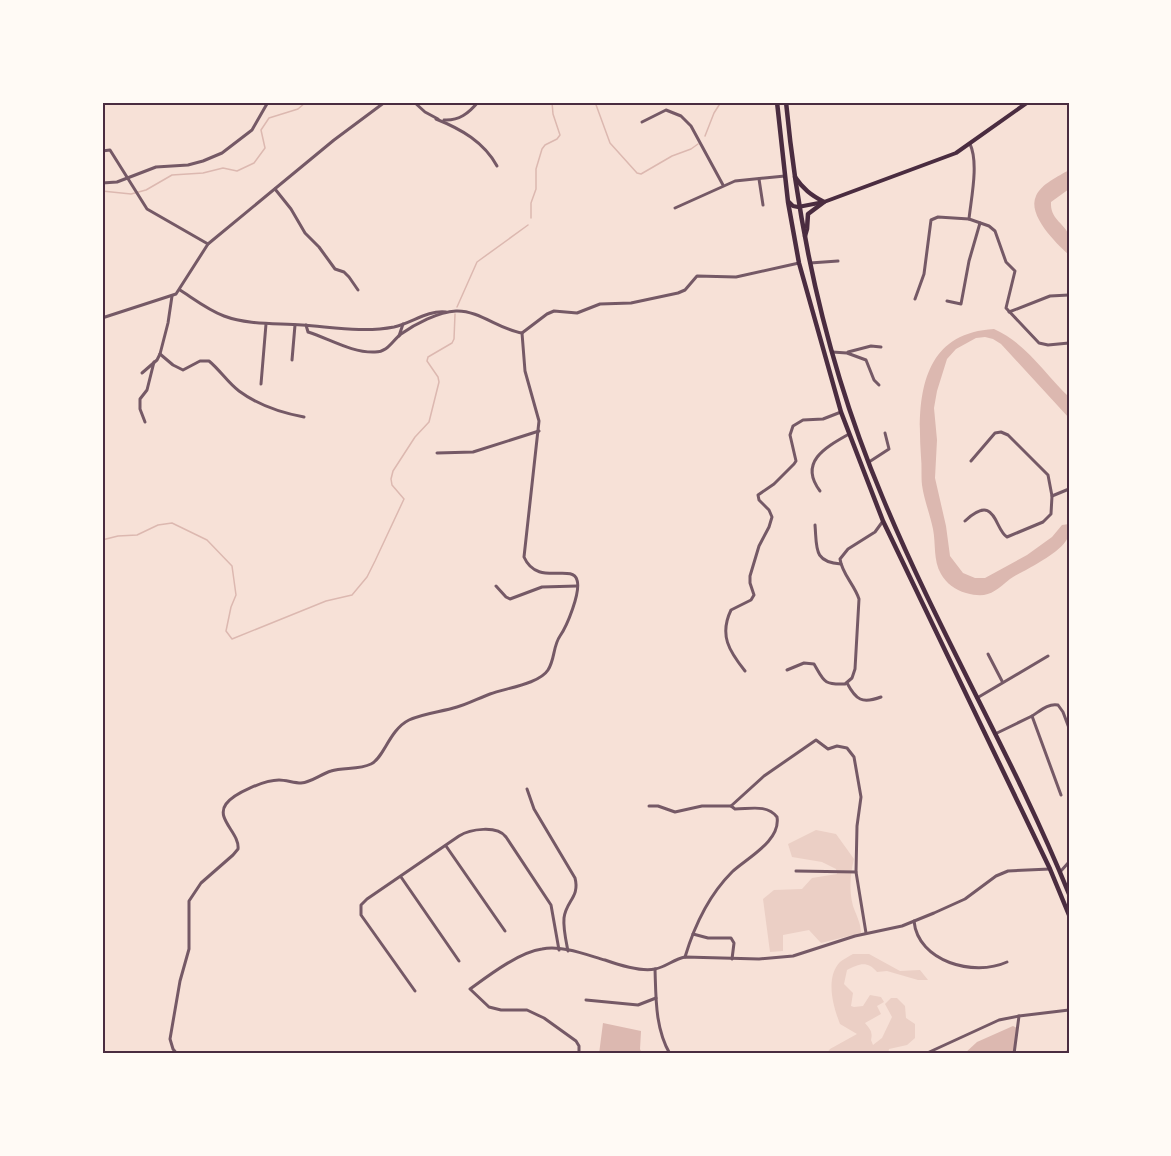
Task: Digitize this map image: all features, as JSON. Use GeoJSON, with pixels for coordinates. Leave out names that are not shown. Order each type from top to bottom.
{"type":"FeatureCollection","features":[{"type":"Feature","properties":{"kind":"main road"},"geometry":{"type":"LineString","coordinates":[[777,102],[788,202],[799,263],[849,435],[883,521],[1050,869],[1069,915]]}},
{"type":"Feature","properties":{"kind":"main road"},"geometry":{"type":"LineString","coordinates":[[786,102],[804,239],[841,387],[868,462],[915,573],[995,734],[1069,894]]}},
{"type":"Feature","properties":{"kind":"main road"},"geometry":{"type":"LineString","coordinates":[[788,202],[798,207],[824,202],[956,153],[1028,102]]}},
{"type":"Feature","properties":{"kind":"main road"},"geometry":{"type":"LineString","coordinates":[[794,174],[805,190],[824,202]]}},
{"type":"Feature","properties":{"kind":"main road"},"geometry":{"type":"LineString","coordinates":[[804,239],[808,214],[824,202]]}},
{"type":"Feature","properties":{"kind":"street"},"geometry":{"type":"LineString","coordinates":[[102,183],[117,182],[156,167],[188,165],[222,153],[252,130],[268,102]]}},
{"type":"Feature","properties":{"kind":"street"},"geometry":{"type":"LineString","coordinates":[[102,318],[172,296],[180,290],[208,244],[334,140],[385,102]]}},
{"type":"Feature","properties":{"kind":"street"},"geometry":{"type":"LineString","coordinates":[[414,102],[436,119],[453,125],[483,145],[497,166]]}},
{"type":"Feature","properties":{"kind":"street"},"geometry":{"type":"LineString","coordinates":[[436,119],[455,120],[470,112],[477,102]]}},
{"type":"Feature","properties":{"kind":"street"},"geometry":{"type":"LineString","coordinates":[[642,122],[666,110],[681,116],[691,126],[723,185]]}},
{"type":"Feature","properties":{"kind":"street"},"geometry":{"type":"LineString","coordinates":[[969,219],[973,189],[973,152],[970,144]]}},
{"type":"Feature","properties":{"kind":"street"},"geometry":{"type":"LineString","coordinates":[[102,151],[110,150],[147,209],[208,244]]}},
{"type":"Feature","properties":{"kind":"street"},"geometry":{"type":"LineString","coordinates":[[675,208],[723,185],[748,178],[785,176]]}},
{"type":"Feature","properties":{"kind":"street"},"geometry":{"type":"LineString","coordinates":[[759,178],[763,205]]}},
{"type":"Feature","properties":{"kind":"street"},"geometry":{"type":"LineString","coordinates":[[275,189],[296,216],[305,233],[335,269],[344,272],[358,290]]}},
{"type":"Feature","properties":{"kind":"street"},"geometry":{"type":"LineString","coordinates":[[915,299],[924,274],[931,220],[938,217],[969,219],[995,231],[1006,262],[1015,272],[1006,308],[1009,312],[1039,343],[1048,345],[1069,343]]}},
{"type":"Feature","properties":{"kind":"street"},"geometry":{"type":"LineString","coordinates":[[947,301],[962,304],[969,261],[980,223]]}},
{"type":"Feature","properties":{"kind":"street"},"geometry":{"type":"LineString","coordinates":[[809,263],[838,261]]}},
{"type":"Feature","properties":{"kind":"street"},"geometry":{"type":"LineString","coordinates":[[522,333],[554,311],[578,313],[600,304],[631,303],[678,293],[685,290],[697,276],[736,277],[799,263]]}},
{"type":"Feature","properties":{"kind":"street"},"geometry":{"type":"LineString","coordinates":[[180,290],[200,304],[224,316],[266,324],[352,330],[394,327],[422,315],[449,312]]}},
{"type":"Feature","properties":{"kind":"street"},"geometry":{"type":"LineString","coordinates":[[1009,312],[1050,296],[1069,295]]}},
{"type":"Feature","properties":{"kind":"street"},"geometry":{"type":"LineString","coordinates":[[142,373],[160,354],[172,296]]}},
{"type":"Feature","properties":{"kind":"street"},"geometry":{"type":"LineString","coordinates":[[306,325],[308,332],[367,352],[382,351],[399,336],[430,318],[457,311],[472,314],[522,333]]}},
{"type":"Feature","properties":{"kind":"street"},"geometry":{"type":"LineString","coordinates":[[261,384],[266,324]]}},
{"type":"Feature","properties":{"kind":"street"},"geometry":{"type":"LineString","coordinates":[[399,336],[403,324]]}},
{"type":"Feature","properties":{"kind":"street"},"geometry":{"type":"LineString","coordinates":[[291,360],[295,325]]}},
{"type":"Feature","properties":{"kind":"street"},"geometry":{"type":"LineString","coordinates":[[177,1054],[170,1039],[180,981],[189,949],[189,901],[201,883],[238,849],[237,839],[223,815],[227,802],[254,786],[273,780],[303,783],[332,771],[371,764],[380,755],[391,736],[410,720],[460,706],[532,681],[542,676],[550,668],[555,645],[569,619],[577,579],[571,573],[545,574],[530,566],[524,557],[539,431],[536,406],[525,371],[522,333]]}},
{"type":"Feature","properties":{"kind":"street"},"geometry":{"type":"LineString","coordinates":[[846,353],[870,346],[881,347]]}},
{"type":"Feature","properties":{"kind":"street"},"geometry":{"type":"LineString","coordinates":[[832,352],[846,353],[866,360],[874,380],[879,385]]}},
{"type":"Feature","properties":{"kind":"street"},"geometry":{"type":"LineString","coordinates":[[160,354],[183,370],[200,361],[209,361],[239,391],[289,415],[304,417]]}},
{"type":"Feature","properties":{"kind":"street"},"geometry":{"type":"LineString","coordinates":[[145,422],[140,410],[140,399],[147,390],[154,362]]}},
{"type":"Feature","properties":{"kind":"street"},"geometry":{"type":"LineString","coordinates":[[745,671],[729,649],[725,627],[731,610],[751,600],[754,595],[750,576],[759,546],[772,517],[769,510],[759,500],[758,495],[774,484],[796,461],[790,435],[793,426],[803,420],[823,418],[841,412]]}},
{"type":"Feature","properties":{"kind":"street"},"geometry":{"type":"LineString","coordinates":[[437,453],[475,452],[539,431]]}},
{"type":"Feature","properties":{"kind":"street"},"geometry":{"type":"LineString","coordinates":[[965,521],[977,512],[991,513],[1007,537],[1049,517],[1052,496],[1049,490],[1049,478],[1045,471],[1005,432],[995,433],[971,461]]}},
{"type":"Feature","properties":{"kind":"street"},"geometry":{"type":"LineString","coordinates":[[868,462],[889,449],[885,433]]}},
{"type":"Feature","properties":{"kind":"street"},"geometry":{"type":"LineString","coordinates":[[820,491],[813,480],[812,468],[815,461],[823,450],[849,435]]}},
{"type":"Feature","properties":{"kind":"street"},"geometry":{"type":"LineString","coordinates":[[1052,496],[1069,489]]}},
{"type":"Feature","properties":{"kind":"street"},"geometry":{"type":"LineString","coordinates":[[848,683],[855,669],[859,603],[857,594],[843,571],[840,559],[844,552],[875,532],[883,521]]}},
{"type":"Feature","properties":{"kind":"street"},"geometry":{"type":"LineString","coordinates":[[815,525],[818,553],[821,558],[828,563],[841,564]]}},
{"type":"Feature","properties":{"kind":"street"},"geometry":{"type":"LineString","coordinates":[[496,586],[510,599],[542,587],[577,586]]}},
{"type":"Feature","properties":{"kind":"street"},"geometry":{"type":"LineString","coordinates":[[988,654],[1003,682]]}},
{"type":"Feature","properties":{"kind":"street"},"geometry":{"type":"LineString","coordinates":[[977,698],[1048,656]]}},
{"type":"Feature","properties":{"kind":"street"},"geometry":{"type":"LineString","coordinates":[[787,670],[804,663],[811,663],[816,666],[823,680],[834,684],[848,683]]}},
{"type":"Feature","properties":{"kind":"street"},"geometry":{"type":"LineString","coordinates":[[848,683],[854,695],[860,700],[881,697]]}},
{"type":"Feature","properties":{"kind":"street"},"geometry":{"type":"LineString","coordinates":[[995,734],[1053,704],[1058,705],[1063,712],[1069,728]]}},
{"type":"Feature","properties":{"kind":"street"},"geometry":{"type":"LineString","coordinates":[[1032,716],[1061,795]]}},
{"type":"Feature","properties":{"kind":"street"},"geometry":{"type":"LineString","coordinates":[[731,806],[764,776],[812,741],[818,740],[828,749],[837,746],[847,748],[854,757],[861,797],[857,826],[856,872],[866,933]]}},
{"type":"Feature","properties":{"kind":"street"},"geometry":{"type":"LineString","coordinates":[[527,789],[534,809],[575,878],[577,891],[566,909],[564,918],[568,951]]}},
{"type":"Feature","properties":{"kind":"street"},"geometry":{"type":"LineString","coordinates":[[648,806],[658,806],[675,812],[702,806],[731,806],[735,809],[758,808],[768,809],[777,817],[777,829],[762,847],[726,879],[712,899],[693,934],[685,957]]}},
{"type":"Feature","properties":{"kind":"street"},"geometry":{"type":"LineString","coordinates":[[415,991],[360,912],[361,905],[469,831],[502,832],[549,900],[554,915],[559,950]]}},
{"type":"Feature","properties":{"kind":"street"},"geometry":{"type":"LineString","coordinates":[[446,845],[505,931]]}},
{"type":"Feature","properties":{"kind":"street"},"geometry":{"type":"LineString","coordinates":[[1060,872],[1069,862]]}},
{"type":"Feature","properties":{"kind":"street"},"geometry":{"type":"LineString","coordinates":[[579,1054],[576,1041],[544,1018],[527,1010],[501,1010],[489,1007],[470,989],[495,971],[543,948],[568,951],[624,965],[656,969],[685,957],[772,959],[793,956],[866,933],[902,926],[958,902],[1008,870],[1050,869]]}},
{"type":"Feature","properties":{"kind":"street"},"geometry":{"type":"LineString","coordinates":[[796,871],[856,872]]}},
{"type":"Feature","properties":{"kind":"street"},"geometry":{"type":"LineString","coordinates":[[401,877],[459,961]]}},
{"type":"Feature","properties":{"kind":"street"},"geometry":{"type":"LineString","coordinates":[[914,921],[922,945],[936,956],[952,963],[987,969],[1007,962]]}},
{"type":"Feature","properties":{"kind":"street"},"geometry":{"type":"LineString","coordinates":[[693,934],[708,938],[731,938],[734,943],[732,959]]}},
{"type":"Feature","properties":{"kind":"street"},"geometry":{"type":"LineString","coordinates":[[656,969],[659,1030],[669,1054]]}},
{"type":"Feature","properties":{"kind":"street"},"geometry":{"type":"LineString","coordinates":[[586,1000],[638,1005],[656,998]]}},
{"type":"Feature","properties":{"kind":"street"},"geometry":{"type":"LineString","coordinates":[[925,1054],[999,1020],[1069,1010]]}},
{"type":"Feature","properties":{"kind":"street"},"geometry":{"type":"LineString","coordinates":[[1014,1054],[1019,1016]]}},
{"type":"Feature","properties":{"kind":"street"},"geometry":{"type":"LineString","coordinates":[[1056,1054],[1069,1052]]}},
{"type":"Feature","properties":{"kind":"shaded area"},"geometry":{"type":"Polygon","coordinates":[[[1069,170],[1069,189],[1051,202],[1051,208],[1069,235],[1069,255],[1044,228],[1034,203],[1042,188],[1069,170]]]}},
{"type":"Feature","properties":{"kind":"shaded area"},"geometry":{"type":"Polygon","coordinates":[[[994,329],[1016,342],[1069,397],[1069,418],[1001,344],[993,339],[976,338],[956,349],[947,359],[934,408],[937,440],[935,478],[950,556],[963,573],[975,578],[985,578],[1027,555],[1052,537],[1062,525],[1069,524],[1069,536],[1050,556],[1012,578],[995,591],[985,595],[974,595],[955,588],[945,580],[938,569],[933,529],[922,485],[920,414],[928,373],[937,356],[951,343],[969,333],[994,329]]]}},
{"type":"Feature","properties":{"kind":"shaded area"},"geometry":{"type":"Polygon","coordinates":[[[816,830],[836,834],[854,859],[851,894],[861,933],[821,943],[809,930],[783,935],[783,951],[770,952],[763,899],[774,890],[802,889],[812,878],[837,874],[836,869],[822,862],[792,857],[788,844],[816,830]]]}},
{"type":"Feature","properties":{"kind":"shaded area"},"geometry":{"type":"Polygon","coordinates":[[[853,954],[869,954],[900,971],[920,970],[928,980],[918,980],[887,971],[877,972],[866,965],[847,970],[844,984],[853,993],[851,1006],[863,1006],[870,995],[881,997],[884,1002],[877,1006],[881,1014],[865,1023],[871,1031],[873,1045],[882,1038],[892,1017],[885,1004],[891,998],[897,998],[905,1006],[906,1018],[915,1024],[915,1038],[907,1045],[889,1049],[888,1054],[826,1054],[830,1049],[857,1034],[840,1024],[832,992],[835,969],[840,962],[853,954]]]}},
{"type":"Feature","properties":{"kind":"shaded area"},"geometry":{"type":"Polygon","coordinates":[[[603,1023],[641,1031],[642,1054],[599,1054],[603,1023]]]}},
{"type":"Feature","properties":{"kind":"shaded area"},"geometry":{"type":"Polygon","coordinates":[[[1013,1026],[1017,1028],[1013,1054],[964,1054],[977,1042],[1013,1026]]]}},
{"type":"Feature","properties":{"kind":"waterway"},"geometry":{"type":"LineString","coordinates":[[102,191],[131,194],[146,190],[172,175],[203,173],[223,168],[237,171],[254,163],[265,148],[261,130],[269,118],[298,109],[306,102]]}},
{"type":"Feature","properties":{"kind":"waterway"},"geometry":{"type":"LineString","coordinates":[[531,218],[531,203],[536,189],[536,169],[542,149],[560,135],[553,114],[552,102]]}},
{"type":"Feature","properties":{"kind":"waterway"},"geometry":{"type":"LineString","coordinates":[[595,102],[610,143],[637,173],[641,174],[698,144]]}},
{"type":"Feature","properties":{"kind":"waterway"},"geometry":{"type":"LineString","coordinates":[[705,136],[721,102]]}},
{"type":"Feature","properties":{"kind":"waterway"},"geometry":{"type":"LineString","coordinates":[[457,307],[477,262],[528,225]]}},
{"type":"Feature","properties":{"kind":"waterway"},"geometry":{"type":"LineString","coordinates":[[102,540],[137,535],[158,525],[172,523],[207,540],[232,566],[236,595],[226,631],[232,639],[326,601],[352,595],[367,577],[404,499],[392,485],[393,471],[415,437],[429,422],[439,382],[427,361],[428,357],[452,343],[455,314]]}}]}
